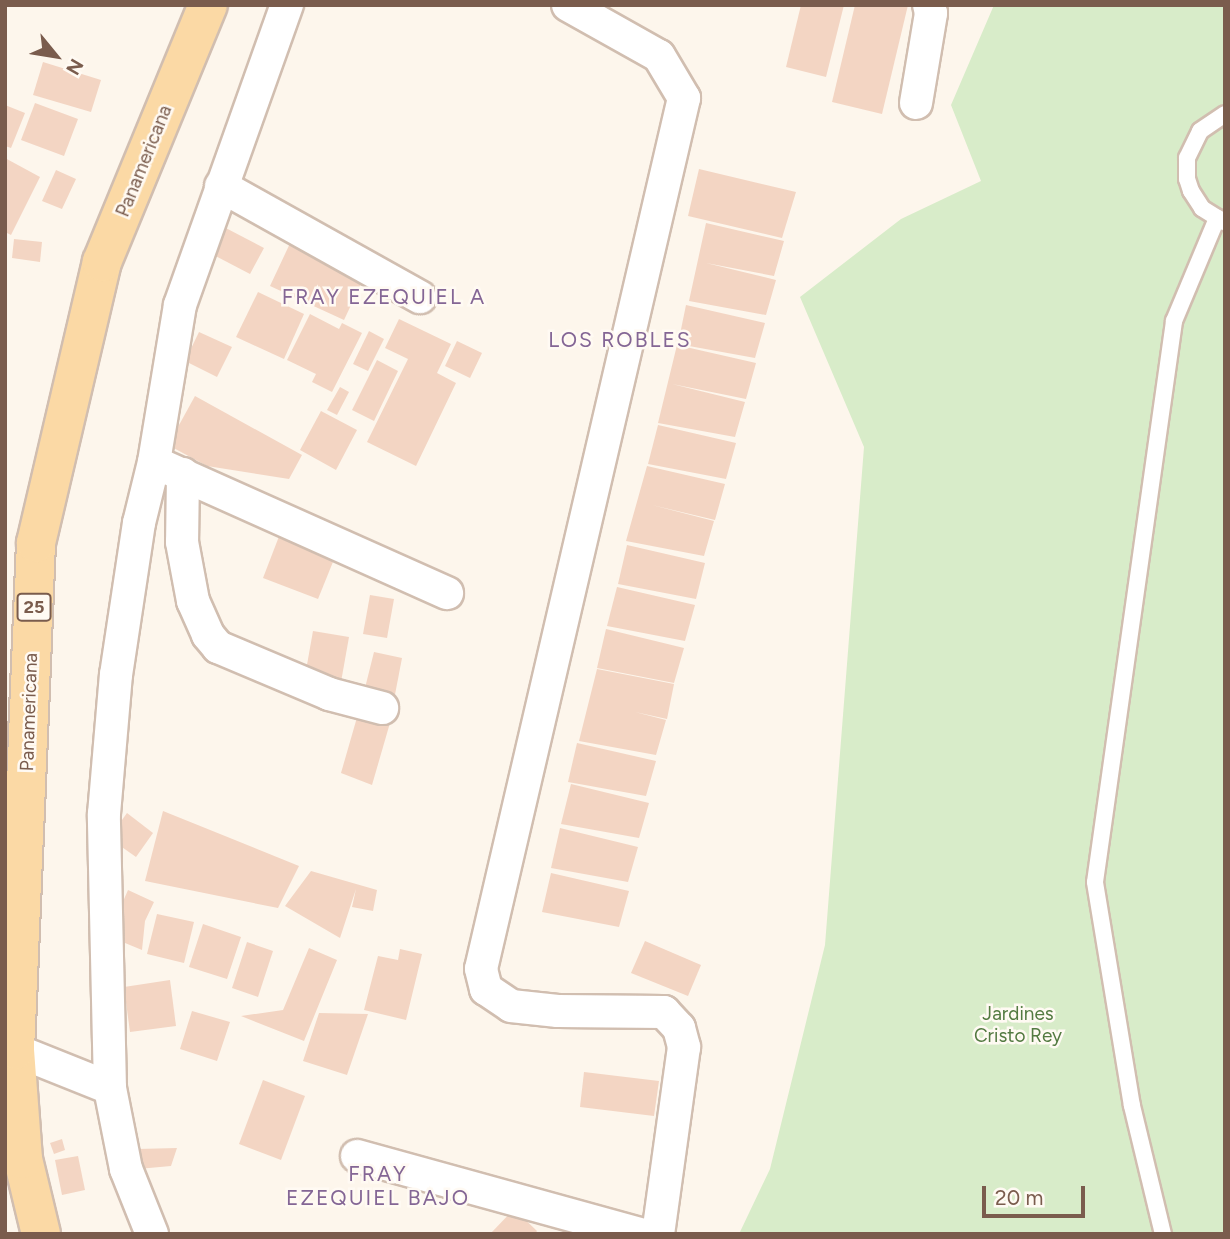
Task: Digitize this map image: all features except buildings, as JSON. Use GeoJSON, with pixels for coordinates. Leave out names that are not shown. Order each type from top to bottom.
{"type":"FeatureCollection","features":[{"type":"Feature","properties":{"kind":"main road","name":"Panamericana"},"geometry":{"type":"LineString","coordinates":[[41,1234],[23,1159],[15,1050],[36,542],[102,262],[208,5]]}},
{"type":"Feature","properties":{"kind":"street"},"geometry":{"type":"LineString","coordinates":[[152,1234],[126,1169],[110,1088],[104,814],[118,662],[139,523],[154,462],[180,305],[287,5]]}},
{"type":"Feature","properties":{"kind":"street"},"geometry":{"type":"LineString","coordinates":[[568,5],[659,56],[684,98],[481,969],[486,989],[512,1006],[558,1012],[664,1012],[680,1028],[684,1047],[659,1234]]}},
{"type":"Feature","properties":{"kind":"street"},"geometry":{"type":"LineString","coordinates":[[916,103],[931,13],[929,5]]}},
{"type":"Feature","properties":{"kind":"street"},"geometry":{"type":"LineString","coordinates":[[221,186],[420,297]]}},
{"type":"Feature","properties":{"kind":"street"},"geometry":{"type":"LineString","coordinates":[[154,462],[447,593]]}},
{"type":"Feature","properties":{"kind":"street"},"geometry":{"type":"LineString","coordinates":[[183,474],[182,542],[193,601],[208,635],[218,647],[329,694],[382,708]]}},
{"type":"Feature","properties":{"kind":"street"},"geometry":{"type":"LineString","coordinates":[[15,1050],[110,1088]]}},
{"type":"Feature","properties":{"kind":"street"},"geometry":{"type":"LineString","coordinates":[[357,1156],[641,1234]]}},
{"type":"Feature","properties":{"kind":"lane"},"geometry":{"type":"LineString","coordinates":[[1163,1234],[1132,1106],[1096,882],[1174,321],[1221,220],[1202,208],[1191,191],[1187,179],[1187,158],[1200,131],[1225,114]]}},
{"type":"Feature","properties":{"kind":"green space","name":"Jardines Cristo Rey"},"geometry":{"type":"Polygon","coordinates":[[[994,5],[1225,5],[1224,1234],[739,1234],[770,1169],[825,945],[864,447],[800,297],[901,219],[981,181],[951,105],[994,5]]]}},
{"type":"Feature","properties":{"kind":"district","name":"FRAY EZEQUIEL A"},"geometry":{"type":"Point","coordinates":[384,297]}},
{"type":"Feature","properties":{"kind":"district","name":"LOS ROBLES"},"geometry":{"type":"Point","coordinates":[620,340]}},
{"type":"Feature","properties":{"kind":"district","name":"FRAY EZEQUIEL BAJO"},"geometry":{"type":"Point","coordinates":[378,1186]}}]}
